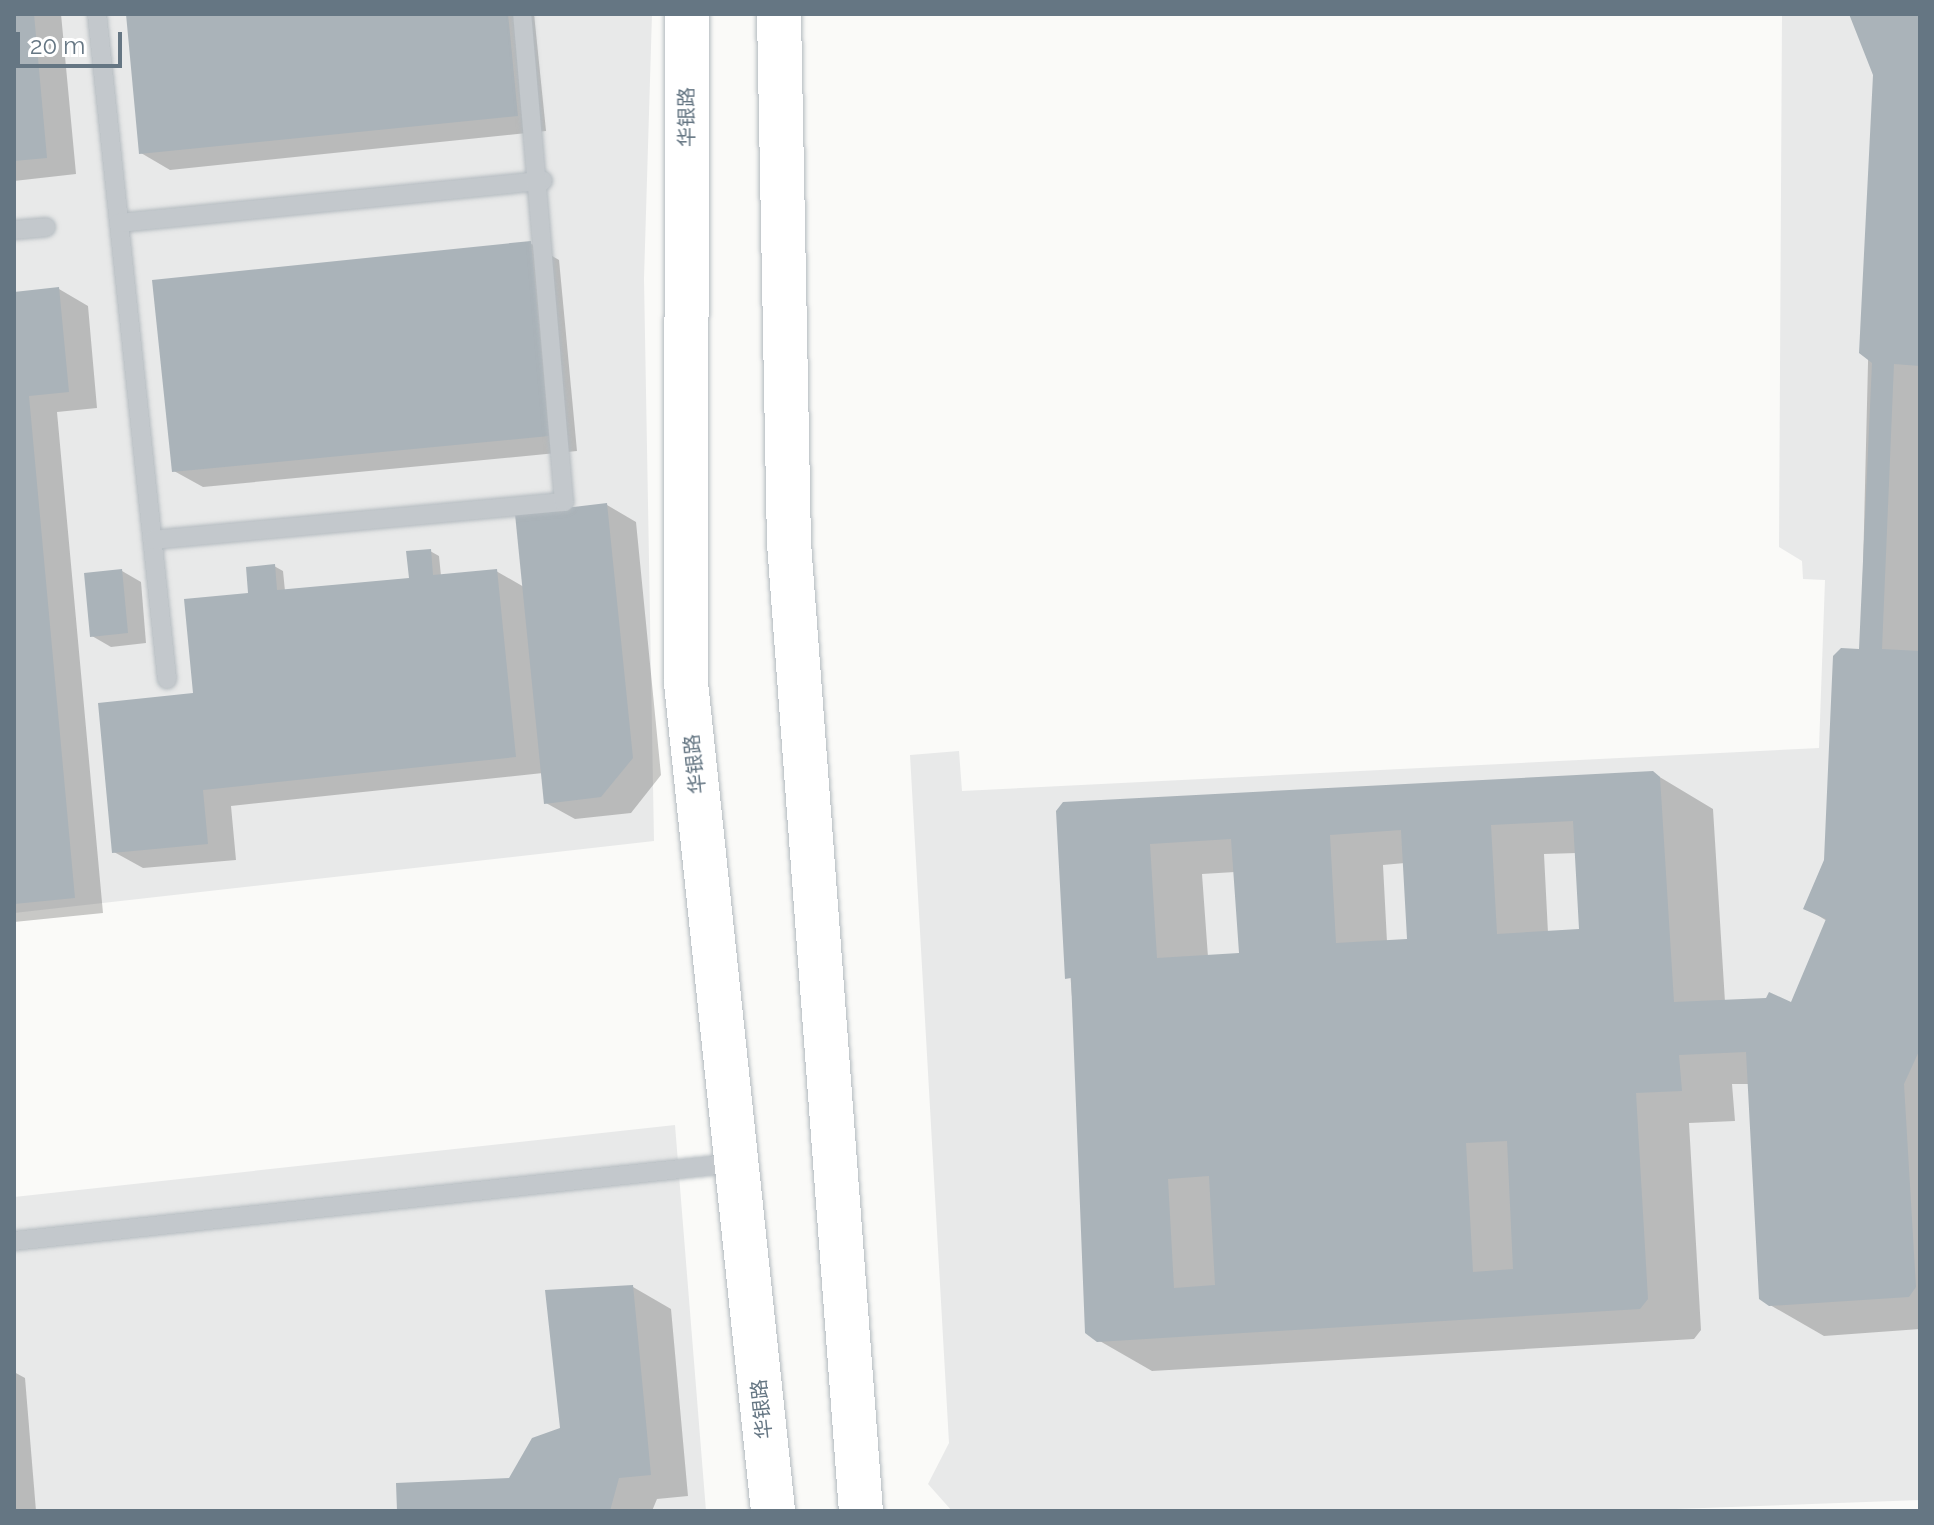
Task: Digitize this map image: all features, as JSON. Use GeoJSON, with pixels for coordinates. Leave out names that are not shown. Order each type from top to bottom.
{"type":"FeatureCollection","features":[{"type":"Feature","properties":{"kind":"main road","name":"华银路"},"geometry":{"type":"LineString","coordinates":[[687,14],[686,683],[773,1511]]}},
{"type":"Feature","properties":{"kind":"main road"},"geometry":{"type":"LineString","coordinates":[[779,14],[789,543],[861,1511]]}},
{"type":"Feature","properties":{"kind":"lane"},"geometry":{"type":"LineString","coordinates":[[97,14],[167,679]]}},
{"type":"Feature","properties":{"kind":"lane"},"geometry":{"type":"LineString","coordinates":[[153,540],[564,502],[522,14]]}},
{"type":"Feature","properties":{"kind":"lane"},"geometry":{"type":"LineString","coordinates":[[119,223],[543,181]]}},
{"type":"Feature","properties":{"kind":"lane"},"geometry":{"type":"LineString","coordinates":[[14,230],[46,227]]}},
{"type":"Feature","properties":{"kind":"lane"},"geometry":{"type":"LineString","coordinates":[[14,1241],[736,1163]]}},
{"type":"Feature","properties":{"kind":"shaded area"},"geometry":{"type":"Polygon","coordinates":[[[14,14],[652,14],[644,279],[654,841],[14,913],[14,14]]]}},
{"type":"Feature","properties":{"kind":"shaded area"},"geometry":{"type":"Polygon","coordinates":[[[1782,14],[1920,14],[1920,1500],[1620,1511],[952,1511],[928,1484],[949,1443],[910,755],[959,751],[962,791],[1819,748],[1825,580],[1803,579],[1802,561],[1779,547],[1782,14]]]}},
{"type":"Feature","properties":{"kind":"shaded area"},"geometry":{"type":"Polygon","coordinates":[[[675,1125],[706,1511],[14,1511],[14,1197],[675,1125]]]}},
{"type":"Feature","properties":{"kind":"building"},"geometry":{"type":"Polygon","coordinates":[[[14,14],[34,14],[47,158],[14,161],[14,14]]]}},
{"type":"Feature","properties":{"kind":"building"},"geometry":{"type":"Polygon","coordinates":[[[126,14],[508,14],[518,116],[139,154],[126,14]]]}},
{"type":"Feature","properties":{"kind":"building"},"geometry":{"type":"Polygon","coordinates":[[[1849,14],[1920,14],[1920,366],[1894,364],[1882,649],[1920,651],[1920,1049],[1904,1084],[1916,1287],[1909,1297],[1769,1306],[1759,1299],[1746,1052],[1679,1055],[1682,1091],[1636,1093],[1648,1299],[1640,1309],[1097,1342],[1085,1333],[1071,978],[1065,979],[1056,811],[1063,802],[1653,771],[1660,777],[1674,1002],[1766,998],[1769,992],[1791,1002],[1826,919],[1803,909],[1824,860],[1833,656],[1841,648],[1859,649],[1872,363],[1859,353],[1873,75],[1849,14]],[[1573,821],[1491,825],[1497,934],[1579,929],[1573,821]],[[1401,830],[1330,835],[1336,943],[1407,939],[1401,830]],[[1231,839],[1150,844],[1157,958],[1239,953],[1231,839]],[[1507,1141],[1466,1143],[1473,1272],[1513,1269],[1507,1141]],[[1209,1176],[1168,1179],[1174,1288],[1215,1285],[1209,1176]]]}},
{"type":"Feature","properties":{"kind":"building"},"geometry":{"type":"Polygon","coordinates":[[[531,241],[549,436],[172,472],[152,280],[531,241]]]}},
{"type":"Feature","properties":{"kind":"building"},"geometry":{"type":"Polygon","coordinates":[[[59,287],[69,392],[29,396],[75,898],[14,904],[14,292],[59,287]]]}},
{"type":"Feature","properties":{"kind":"building"},"geometry":{"type":"Polygon","coordinates":[[[607,503],[633,758],[601,797],[544,804],[515,514],[607,503]]]}},
{"type":"Feature","properties":{"kind":"building"},"geometry":{"type":"Polygon","coordinates":[[[431,549],[433,575],[497,569],[516,757],[203,790],[208,844],[112,853],[98,703],[193,693],[184,599],[248,593],[246,567],[275,564],[277,590],[409,578],[406,551],[431,549]]]}},
{"type":"Feature","properties":{"kind":"building"},"geometry":{"type":"Polygon","coordinates":[[[122,569],[128,633],[90,637],[84,573],[122,569]]]}},
{"type":"Feature","properties":{"kind":"building"},"geometry":{"type":"Polygon","coordinates":[[[633,1285],[651,1475],[619,1478],[610,1511],[397,1511],[396,1483],[509,1478],[532,1438],[560,1428],[545,1290],[633,1285]]]}}]}
